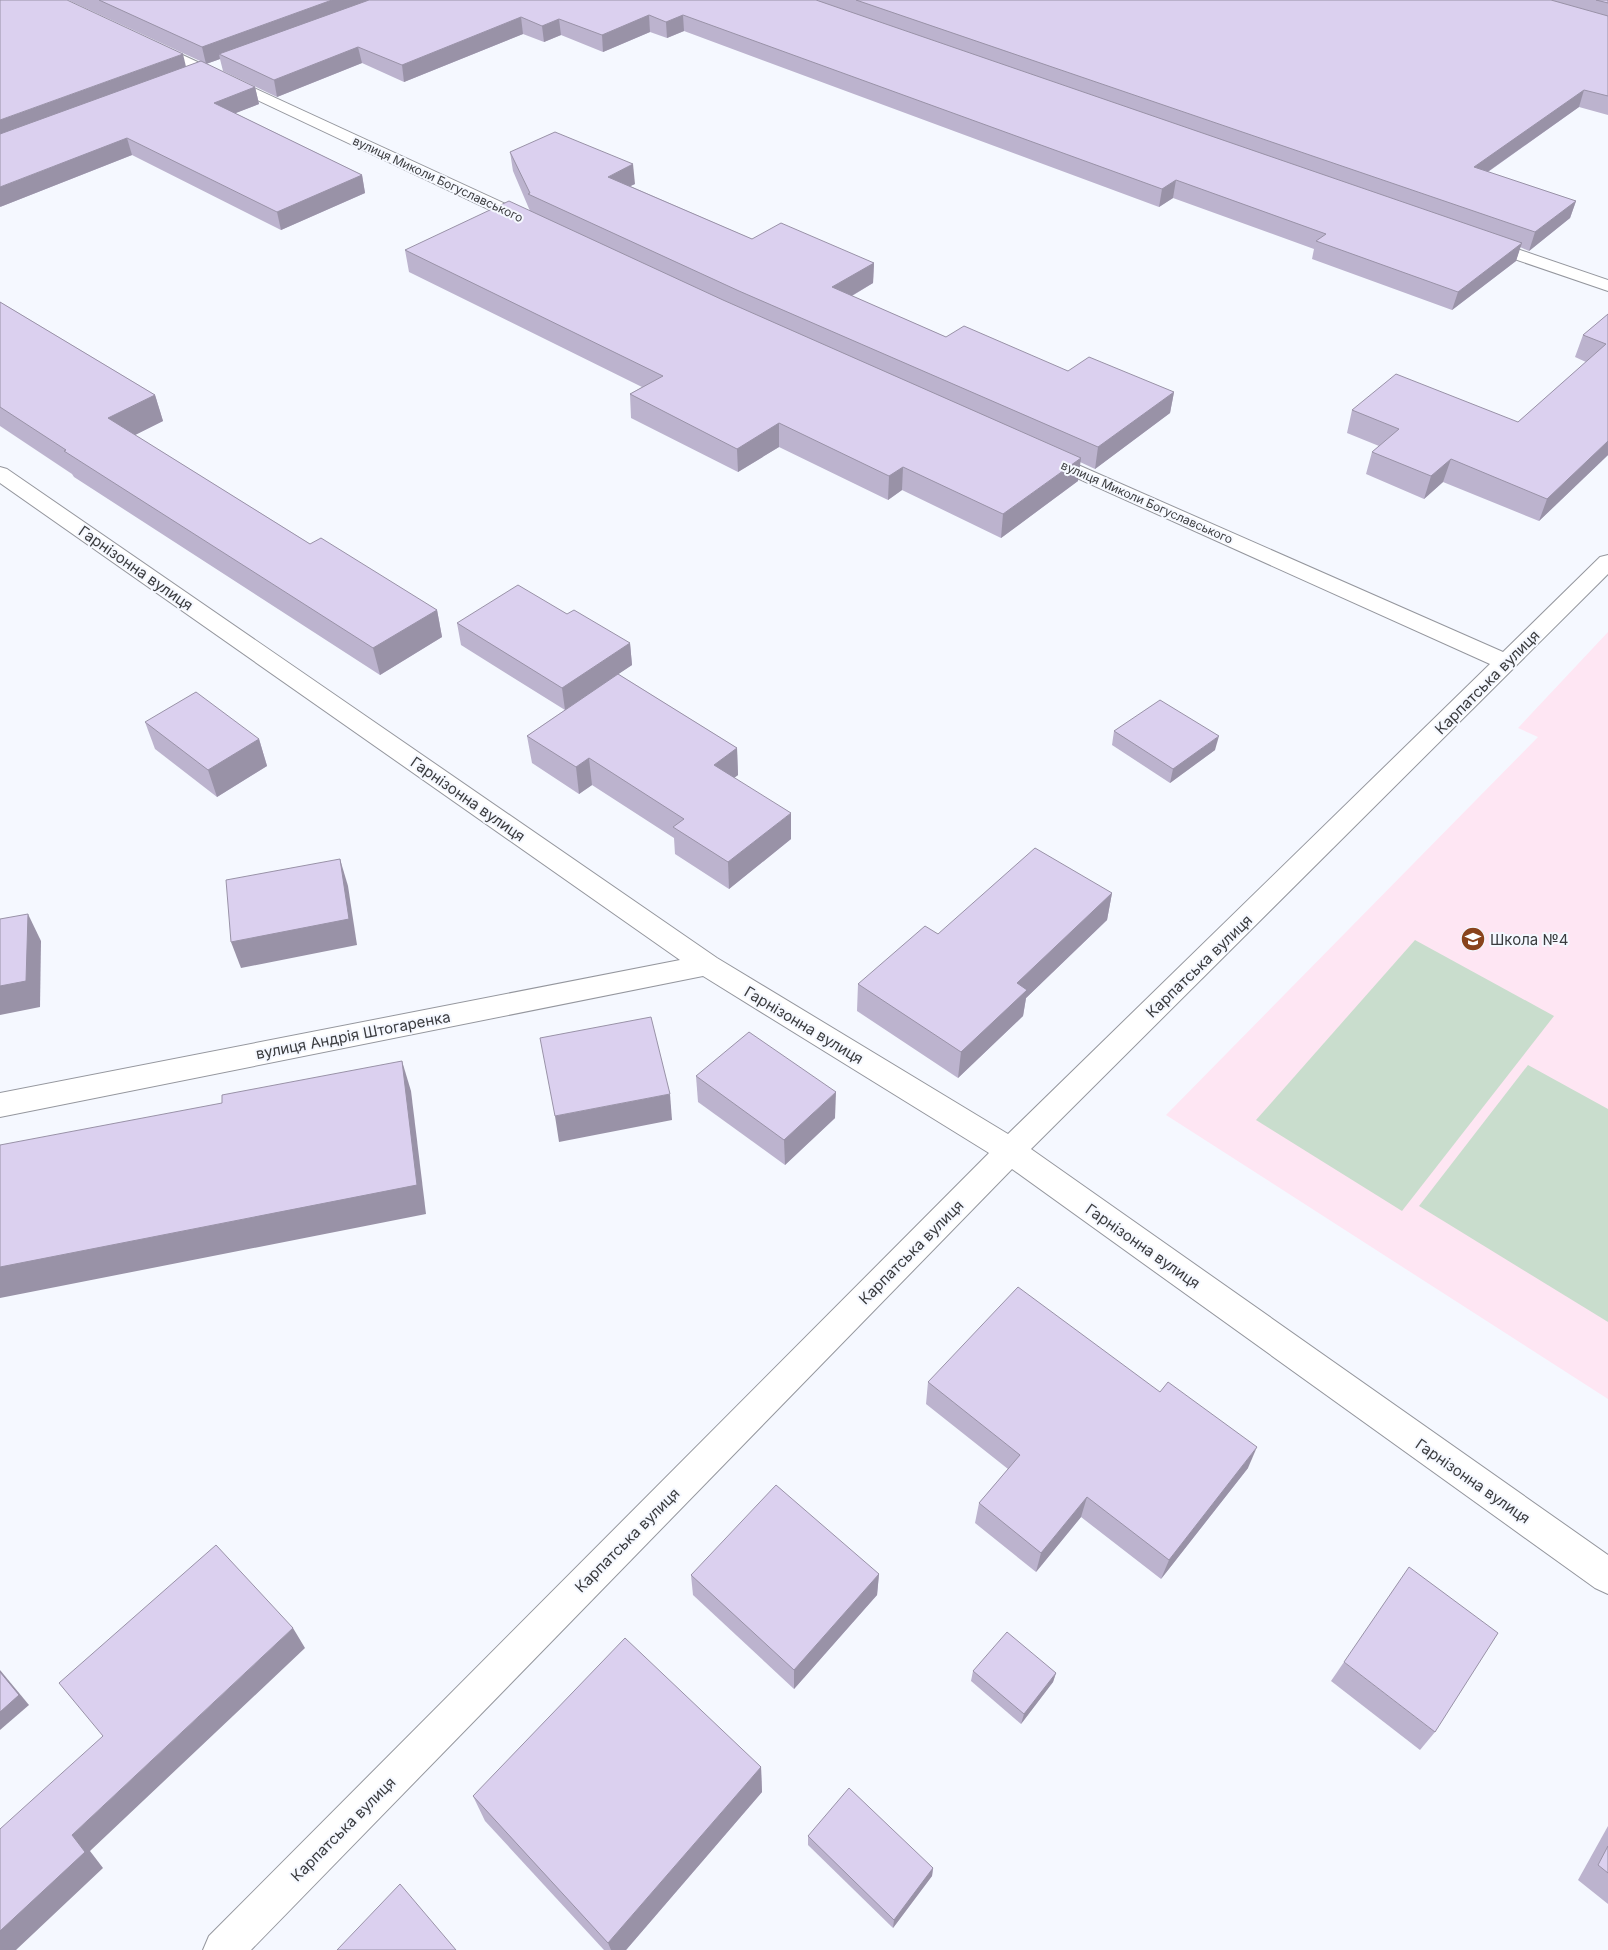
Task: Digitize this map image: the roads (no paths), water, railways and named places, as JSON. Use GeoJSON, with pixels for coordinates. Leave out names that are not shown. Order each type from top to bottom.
{"type":"FeatureCollection","features":[{"type":"Feature","properties":{"kind":"street","name":"вулиця Миколи Богуславського"},"geometry":{"type":"LineString","coordinates":[[133,37],[544,229]]}},
{"type":"Feature","properties":{"kind":"street"},"geometry":{"type":"LineString","coordinates":[[186,77],[223,63]]}},
{"type":"Feature","properties":{"kind":"street"},"geometry":{"type":"LineString","coordinates":[[1467,236],[1608,286]]}},
{"type":"Feature","properties":{"kind":"street","name":"вулиця Миколи Богуславського"},"geometry":{"type":"LineString","coordinates":[[1024,447],[1507,663]]}},
{"type":"Feature","properties":{"kind":"street","name":"Гарнізонна вулиця"},"geometry":{"type":"LineString","coordinates":[[0,473],[706,966],[1010,1151],[1608,1576]]}},
{"type":"Feature","properties":{"kind":"street","name":"Карпатська вулиця"},"geometry":{"type":"LineString","coordinates":[[223,1950],[1010,1151],[1608,562]]}},
{"type":"Feature","properties":{"kind":"street","name":"вулиця Андрія Штогаренка"},"geometry":{"type":"LineString","coordinates":[[0,1105],[706,966]]}},
{"type":"Feature","properties":{"kind":"place","name":"Школа №4"},"geometry":{"type":"Point","coordinates":[1473,939]}}]}
